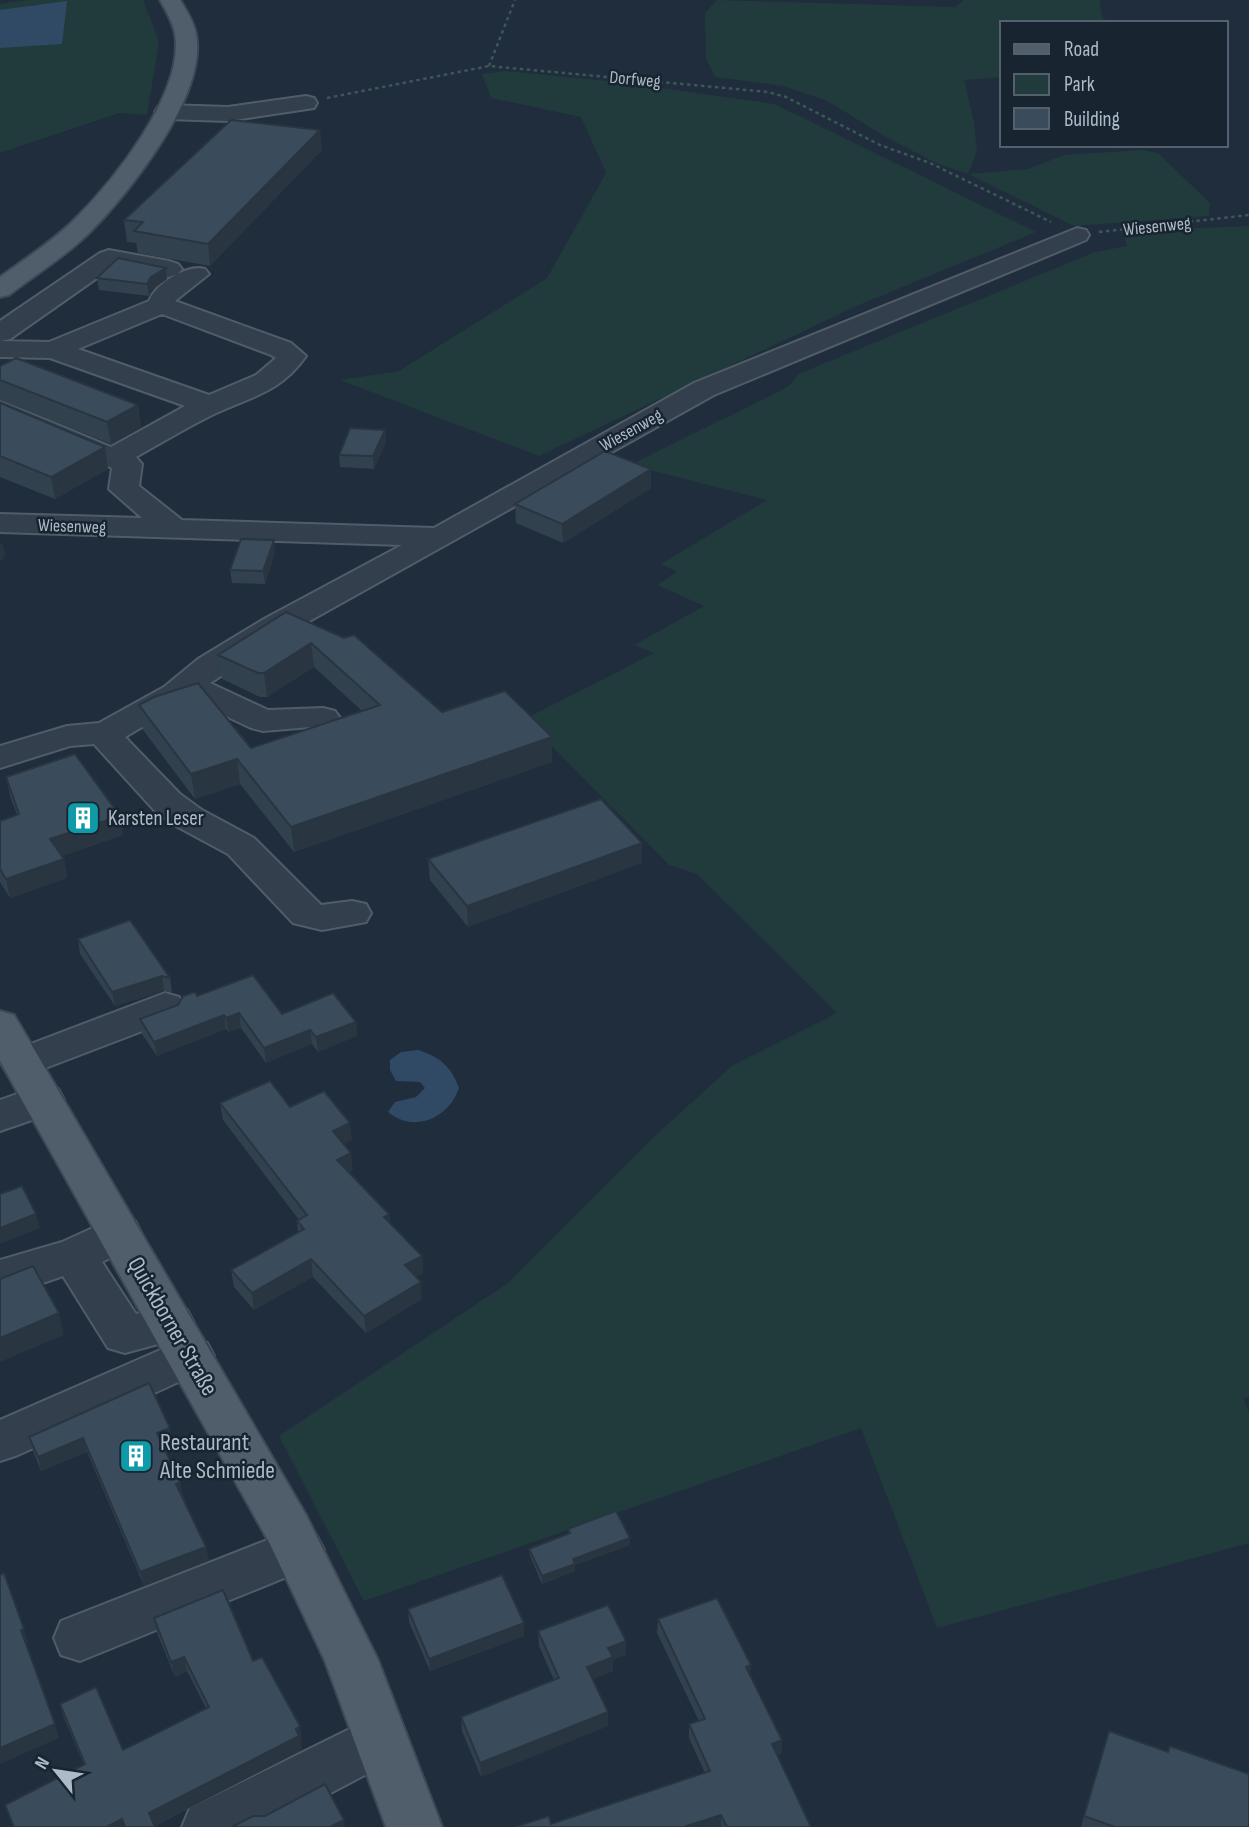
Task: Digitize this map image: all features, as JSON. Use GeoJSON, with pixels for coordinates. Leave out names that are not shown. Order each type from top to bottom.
{"type":"FeatureCollection","features":[{"type":"Feature","properties":{"kind":"main road"},"geometry":{"type":"LineString","coordinates":[[0,289],[79,228],[130,173],[166,112],[183,73],[187,36],[170,0]]}},
{"type":"Feature","properties":{"kind":"main road","name":"Quickborner Straße"},"geometry":{"type":"LineString","coordinates":[[16,1076],[119,1233],[298,1550],[351,1660],[414,1827]]}},
{"type":"Feature","properties":{"kind":"street"},"geometry":{"type":"LineString","coordinates":[[166,112],[228,114],[306,103]]}},
{"type":"Feature","properties":{"kind":"street"},"geometry":{"type":"LineString","coordinates":[[204,114],[215,130],[245,133]]}},
{"type":"Feature","properties":{"kind":"street","name":"Wiesenweg"},"geometry":{"type":"LineString","coordinates":[[0,523],[440,537],[704,389],[1077,235]]}},
{"type":"Feature","properties":{"kind":"street"},"geometry":{"type":"LineString","coordinates":[[0,333],[110,258],[197,274],[163,297],[161,305]]}},
{"type":"Feature","properties":{"kind":"street"},"geometry":{"type":"LineString","coordinates":[[54,350],[161,305],[281,349],[292,356],[282,371],[260,385],[210,405],[113,458]]}},
{"type":"Feature","properties":{"kind":"street"},"geometry":{"type":"LineString","coordinates":[[0,349],[54,350],[210,405]]}},
{"type":"Feature","properties":{"kind":"street"},"geometry":{"type":"LineString","coordinates":[[0,410],[127,464],[124,489],[175,529]]}},
{"type":"Feature","properties":{"kind":"street"},"geometry":{"type":"LineString","coordinates":[[0,757],[67,736],[107,733],[135,719],[187,685],[210,666],[276,626],[440,537]]}},
{"type":"Feature","properties":{"kind":"street"},"geometry":{"type":"LineString","coordinates":[[187,685],[263,721],[323,718]]}},
{"type":"Feature","properties":{"kind":"street"},"geometry":{"type":"LineString","coordinates":[[107,733],[108,739],[167,802],[189,818],[240,846],[307,914],[322,918],[352,913]]}},
{"type":"Feature","properties":{"kind":"street"},"geometry":{"type":"LineString","coordinates":[[16,1076],[165,1007]]}},
{"type":"Feature","properties":{"kind":"street"},"geometry":{"type":"LineString","coordinates":[[0,1280],[24,1269],[74,1256],[119,1233]]}},
{"type":"Feature","properties":{"kind":"street"},"geometry":{"type":"LineString","coordinates":[[74,1256],[125,1335],[181,1340]]}},
{"type":"Feature","properties":{"kind":"street"},"geometry":{"type":"LineString","coordinates":[[1,1441],[181,1340]]}},
{"type":"Feature","properties":{"kind":"street"},"geometry":{"type":"LineString","coordinates":[[80,1638],[298,1550]]}},
{"type":"Feature","properties":{"kind":"street"},"geometry":{"type":"LineString","coordinates":[[210,1827],[380,1739]]}},
{"type":"Feature","properties":{"kind":"path"},"geometry":{"type":"LineString","coordinates":[[489,66],[515,0]]}},
{"type":"Feature","properties":{"kind":"path","name":"Dorfweg"},"geometry":{"type":"LineString","coordinates":[[306,103],[489,66],[768,92],[786,96],[880,145],[930,163],[1077,235]]}},
{"type":"Feature","properties":{"kind":"path","name":"Wiesenweg"},"geometry":{"type":"LineString","coordinates":[[1077,235],[1249,215]]}},
{"type":"Feature","properties":{"kind":"green space"},"geometry":{"type":"Polygon","coordinates":[[[27,0],[143,0],[159,42],[147,115],[119,113],[0,153],[0,4],[27,0]]]}},
{"type":"Feature","properties":{"kind":"green space"},"geometry":{"type":"Polygon","coordinates":[[[717,0],[955,7],[964,0],[1100,0],[1105,21],[1000,21],[1000,77],[964,80],[974,122],[977,151],[968,174],[936,163],[891,140],[827,101],[783,86],[715,77],[706,59],[705,13],[717,0]]]}},
{"type":"Feature","properties":{"kind":"green space"},"geometry":{"type":"Polygon","coordinates":[[[506,71],[619,82],[775,104],[1036,232],[859,305],[539,456],[340,380],[399,371],[547,278],[606,173],[581,117],[491,98],[482,74],[506,71]]]}},
{"type":"Feature","properties":{"kind":"green space"},"geometry":{"type":"Polygon","coordinates":[[[1143,150],[1158,153],[1210,203],[1209,216],[1074,226],[968,174],[1028,169],[1064,155],[1143,150]]]}},
{"type":"Feature","properties":{"kind":"green space"},"geometry":{"type":"Polygon","coordinates":[[[1249,226],[1249,1397],[1244,1399],[1249,1413],[1249,1543],[937,1628],[861,1428],[364,1601],[279,1436],[508,1283],[657,1134],[733,1065],[837,1013],[697,874],[669,865],[525,719],[654,653],[634,645],[704,606],[657,585],[677,572],[661,564],[767,500],[630,465],[789,386],[798,374],[1095,252],[1127,246],[1124,237],[1173,229],[1249,226]]]}},
{"type":"Feature","properties":{"kind":"water"},"geometry":{"type":"Polygon","coordinates":[[[67,1],[62,44],[0,48],[0,10],[67,1]]]}},
{"type":"Feature","properties":{"kind":"water"},"geometry":{"type":"Polygon","coordinates":[[[418,1050],[444,1063],[459,1088],[454,1099],[439,1115],[430,1120],[409,1122],[388,1112],[395,1102],[416,1097],[425,1088],[420,1082],[396,1081],[390,1070],[390,1060],[401,1052],[418,1050]]]}},
{"type":"Feature","properties":{"kind":"building"},"geometry":{"type":"Polygon","coordinates":[[[231,120],[320,130],[208,244],[134,231],[143,222],[124,220],[231,120]]]}},
{"type":"Feature","properties":{"kind":"building"},"geometry":{"type":"Polygon","coordinates":[[[118,258],[166,268],[151,277],[147,284],[97,278],[118,258]]]}},
{"type":"Feature","properties":{"kind":"building"},"geometry":{"type":"Polygon","coordinates":[[[16,358],[138,405],[107,422],[0,380],[0,366],[16,358]]]}},
{"type":"Feature","properties":{"kind":"building"},"geometry":{"type":"Polygon","coordinates":[[[0,403],[105,447],[51,477],[0,456],[0,403]]]}},
{"type":"Feature","properties":{"kind":"building"},"geometry":{"type":"Polygon","coordinates":[[[350,428],[385,430],[373,456],[339,455],[350,428]]]}},
{"type":"Feature","properties":{"kind":"building"},"geometry":{"type":"Polygon","coordinates":[[[605,451],[651,469],[562,524],[515,504],[605,451]]]}},
{"type":"Feature","properties":{"kind":"building"},"geometry":{"type":"Polygon","coordinates":[[[241,539],[274,540],[263,571],[230,570],[241,539]]]}},
{"type":"Feature","properties":{"kind":"building"},"geometry":{"type":"Polygon","coordinates":[[[286,612],[344,638],[354,635],[442,712],[505,691],[552,737],[291,827],[237,759],[191,774],[139,705],[154,697],[198,683],[251,748],[380,705],[311,643],[264,673],[258,673],[218,655],[286,612]]]}},
{"type":"Feature","properties":{"kind":"building"},"geometry":{"type":"Polygon","coordinates":[[[75,754],[120,816],[50,839],[64,859],[6,879],[0,869],[0,821],[19,814],[6,777],[75,754]]]}},
{"type":"Feature","properties":{"kind":"building"},"geometry":{"type":"Polygon","coordinates":[[[601,799],[642,843],[467,906],[428,859],[601,799]]]}},
{"type":"Feature","properties":{"kind":"building"},"geometry":{"type":"Polygon","coordinates":[[[130,920],[170,978],[162,976],[112,992],[78,939],[130,920]]]}},
{"type":"Feature","properties":{"kind":"building"},"geometry":{"type":"Polygon","coordinates":[[[253,975],[282,1014],[333,993],[356,1022],[316,1037],[310,1030],[264,1048],[239,1013],[226,1018],[224,1015],[154,1042],[140,1019],[178,1005],[183,996],[195,992],[197,996],[253,975]]]}},
{"type":"Feature","properties":{"kind":"building"},"geometry":{"type":"Polygon","coordinates":[[[270,1081],[290,1107],[324,1091],[350,1123],[333,1131],[351,1153],[337,1160],[389,1214],[384,1217],[422,1256],[405,1265],[421,1282],[364,1316],[311,1259],[252,1293],[231,1270],[304,1229],[297,1221],[307,1215],[220,1103],[270,1081]]]}},
{"type":"Feature","properties":{"kind":"building"},"geometry":{"type":"Polygon","coordinates":[[[22,1186],[36,1214],[0,1228],[0,1194],[22,1186]]]}},
{"type":"Feature","properties":{"kind":"building"},"geometry":{"type":"Polygon","coordinates":[[[33,1266],[59,1313],[0,1338],[0,1279],[33,1266]]]}},
{"type":"Feature","properties":{"kind":"building"},"geometry":{"type":"Polygon","coordinates":[[[149,1383],[170,1428],[157,1433],[180,1482],[176,1484],[206,1547],[140,1572],[83,1438],[38,1457],[29,1437],[149,1383]]]}},
{"type":"Feature","properties":{"kind":"building"},"geometry":{"type":"Polygon","coordinates":[[[616,1511],[630,1538],[573,1559],[575,1564],[542,1576],[529,1549],[570,1533],[568,1529],[616,1511]]]}},
{"type":"Feature","properties":{"kind":"building"},"geometry":{"type":"Polygon","coordinates":[[[4,1573],[24,1629],[21,1630],[55,1724],[0,1748],[0,1575],[4,1573]]]}},
{"type":"Feature","properties":{"kind":"building"},"geometry":{"type":"Polygon","coordinates":[[[502,1575],[524,1623],[429,1659],[408,1609],[502,1575]]]}},
{"type":"Feature","properties":{"kind":"building"},"geometry":{"type":"Polygon","coordinates":[[[223,1590],[253,1661],[262,1657],[300,1726],[296,1729],[299,1736],[149,1813],[155,1827],[125,1827],[122,1819],[107,1827],[14,1827],[5,1805],[85,1764],[60,1704],[96,1687],[123,1750],[209,1707],[184,1657],[171,1662],[154,1618],[223,1590]]]}},
{"type":"Feature","properties":{"kind":"building"},"geometry":{"type":"Polygon","coordinates":[[[717,1598],[751,1665],[746,1667],[782,1740],[772,1744],[811,1827],[727,1827],[721,1815],[684,1827],[515,1827],[549,1816],[551,1824],[710,1771],[689,1724],[705,1719],[658,1619],[717,1598]]]}},
{"type":"Feature","properties":{"kind":"building"},"geometry":{"type":"Polygon","coordinates":[[[608,1605],[626,1641],[608,1648],[613,1657],[587,1667],[608,1712],[480,1763],[461,1717],[559,1678],[538,1631],[608,1605]]]}},
{"type":"Feature","properties":{"kind":"building"},"geometry":{"type":"Polygon","coordinates":[[[1109,1731],[1168,1752],[1170,1746],[1249,1774],[1249,1827],[1115,1827],[1084,1816],[1109,1731]]]}},
{"type":"Feature","properties":{"kind":"building"},"geometry":{"type":"Polygon","coordinates":[[[325,1784],[344,1820],[330,1827],[232,1827],[253,1816],[265,1816],[325,1784]]]}},
{"type":"Feature","properties":{"kind":"place","name":"Karsten Leser"},"geometry":{"type":"Point","coordinates":[83,818]}},
{"type":"Feature","properties":{"kind":"place","name":"Restaurant Alte Schmiede"},"geometry":{"type":"Point","coordinates":[136,1456]}}]}
